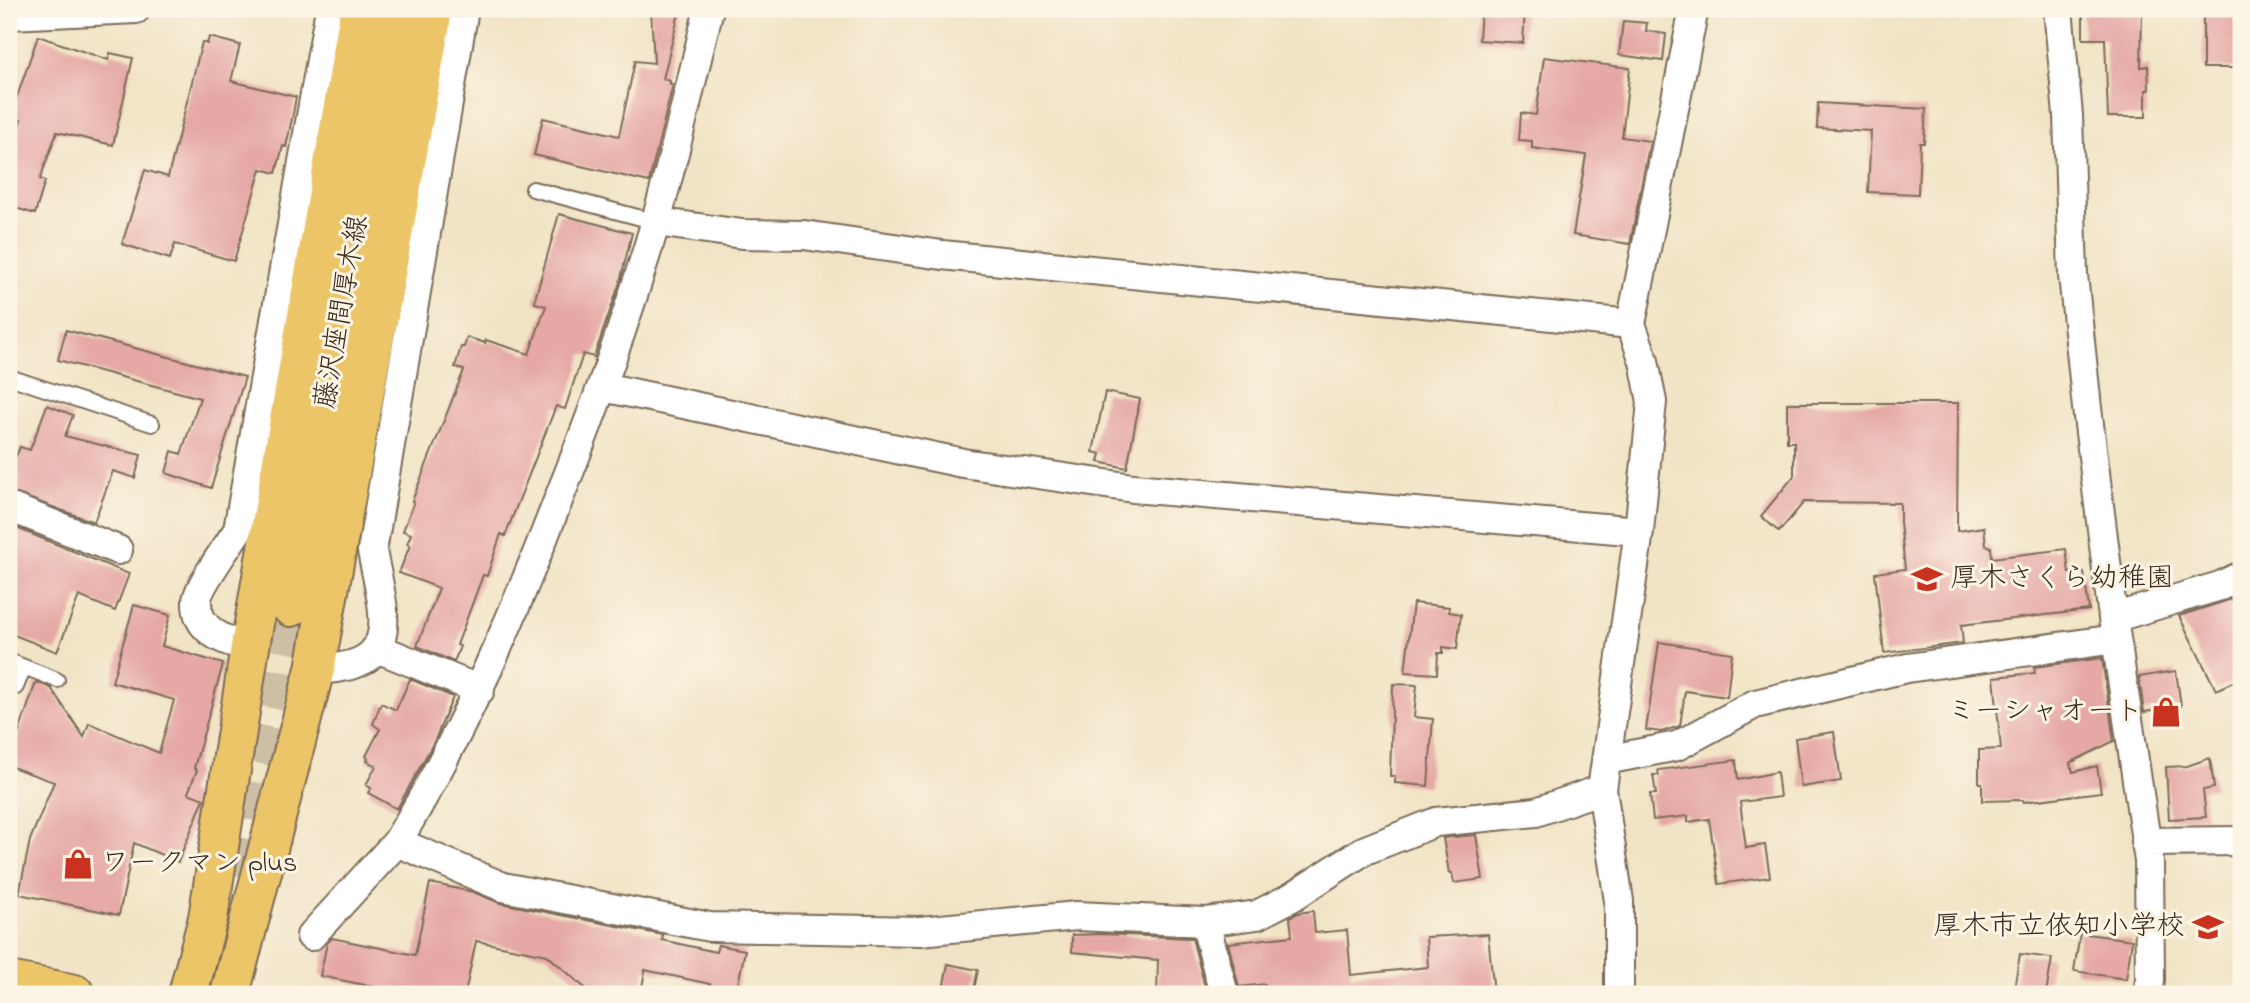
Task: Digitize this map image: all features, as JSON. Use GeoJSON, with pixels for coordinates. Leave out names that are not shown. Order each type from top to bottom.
{"type":"FeatureCollection","features":[{"type":"Feature","properties":{"kind":"main road","name":"藤沢座間厚木線"},"geometry":{"type":"LineString","coordinates":[[291,607],[396,14]]}},
{"type":"Feature","properties":{"kind":"main road"},"geometry":{"type":"LineString","coordinates":[[188,994],[208,918],[250,647],[396,14]]}},
{"type":"Feature","properties":{"kind":"main road"},"geometry":{"type":"LineString","coordinates":[[230,994],[315,669],[396,14]]}},
{"type":"Feature","properties":{"kind":"main road"},"geometry":{"type":"LineString","coordinates":[[9,981],[75,994]]}},
{"type":"Feature","properties":{"kind":"street"},"geometry":{"type":"LineString","coordinates":[[9,15],[136,9]]}},
{"type":"Feature","properties":{"kind":"street"},"geometry":{"type":"LineString","coordinates":[[310,936],[397,842],[430,786],[480,690],[536,558],[603,387],[656,222],[709,9]]}},
{"type":"Feature","properties":{"kind":"street"},"geometry":{"type":"LineString","coordinates":[[1619,994],[1619,901],[1602,789],[1639,531],[1652,402],[1644,361],[1630,324],[1694,9]]}},
{"type":"Feature","properties":{"kind":"street"},"geometry":{"type":"LineString","coordinates":[[2058,9],[2068,115],[2073,275],[2087,408],[2115,629],[2149,861],[2148,994]]}},
{"type":"Feature","properties":{"kind":"street"},"geometry":{"type":"LineString","coordinates":[[250,647],[212,634],[201,619],[196,600],[238,530],[396,14]]}},
{"type":"Feature","properties":{"kind":"street"},"geometry":{"type":"LineString","coordinates":[[315,669],[334,669],[357,663],[377,648],[385,620],[372,551],[396,14]]}},
{"type":"Feature","properties":{"kind":"street"},"geometry":{"type":"LineString","coordinates":[[656,222],[742,234],[804,235],[942,256],[1630,324]]}},
{"type":"Feature","properties":{"kind":"street"},"geometry":{"type":"LineString","coordinates":[[603,387],[963,463],[1133,488],[1639,531]]}},
{"type":"Feature","properties":{"kind":"street"},"geometry":{"type":"LineString","coordinates":[[9,507],[118,550]]}},
{"type":"Feature","properties":{"kind":"street"},"geometry":{"type":"LineString","coordinates":[[1606,760],[1677,746],[1755,704],[1894,671],[2115,629],[2241,576]]}},
{"type":"Feature","properties":{"kind":"street"},"geometry":{"type":"LineString","coordinates":[[377,648],[480,690]]}},
{"type":"Feature","properties":{"kind":"street"},"geometry":{"type":"LineString","coordinates":[[397,842],[503,887],[710,927],[920,931],[1077,916],[1205,922],[1257,915],[1292,897],[1363,850],[1436,822],[1536,812],[1602,789]]}},
{"type":"Feature","properties":{"kind":"street"},"geometry":{"type":"LineString","coordinates":[[2145,842],[2241,841]]}},
{"type":"Feature","properties":{"kind":"street"},"geometry":{"type":"LineString","coordinates":[[1205,922],[1224,994]]}},
{"type":"Feature","properties":{"kind":"lane"},"geometry":{"type":"LineString","coordinates":[[533,190],[656,222]]}},
{"type":"Feature","properties":{"kind":"lane"},"geometry":{"type":"LineString","coordinates":[[9,377],[152,424]]}},
{"type":"Feature","properties":{"kind":"lane"},"geometry":{"type":"LineString","coordinates":[[9,661],[57,680]]}},
{"type":"Feature","properties":{"kind":"lane"},"geometry":{"type":"LineString","coordinates":[[16,687],[24,667]]}},
{"type":"Feature","properties":{"kind":"building"},"geometry":{"type":"Polygon","coordinates":[[[651,9],[680,9],[663,79],[673,84],[649,182],[534,155],[543,118],[619,136],[635,61],[654,63],[651,9]]]}},
{"type":"Feature","properties":{"kind":"building"},"geometry":{"type":"Polygon","coordinates":[[[1481,9],[1525,9],[1523,43],[1479,40],[1481,9]]]}},
{"type":"Feature","properties":{"kind":"building"},"geometry":{"type":"Polygon","coordinates":[[[2083,9],[2142,9],[2141,67],[2148,66],[2149,90],[2146,90],[2146,117],[2108,117],[2105,39],[2083,39],[2083,9]]]}},
{"type":"Feature","properties":{"kind":"building"},"geometry":{"type":"Polygon","coordinates":[[[2203,9],[2241,9],[2241,68],[2203,68],[2203,9]]]}},
{"type":"Feature","properties":{"kind":"building"},"geometry":{"type":"Polygon","coordinates":[[[1623,21],[1647,23],[1646,31],[1666,34],[1663,61],[1619,55],[1623,21]]]}},
{"type":"Feature","properties":{"kind":"building"},"geometry":{"type":"Polygon","coordinates":[[[38,36],[108,60],[110,53],[133,58],[113,145],[57,132],[40,179],[45,181],[35,214],[9,206],[9,154],[21,120],[10,117],[38,36]]]}},
{"type":"Feature","properties":{"kind":"building"},"geometry":{"type":"Polygon","coordinates":[[[209,37],[240,45],[231,81],[296,97],[286,147],[283,146],[276,173],[261,169],[234,261],[175,244],[170,259],[122,244],[145,170],[168,177],[202,42],[207,44],[209,37]]]}},
{"type":"Feature","properties":{"kind":"building"},"geometry":{"type":"Polygon","coordinates":[[[1544,57],[1630,68],[1622,137],[1650,141],[1630,244],[1573,235],[1586,155],[1532,148],[1532,141],[1519,140],[1521,113],[1536,115],[1544,57]]]}},
{"type":"Feature","properties":{"kind":"building"},"geometry":{"type":"Polygon","coordinates":[[[1818,103],[1926,109],[1924,143],[1920,143],[1918,194],[1868,192],[1871,131],[1817,128],[1818,103]]]}},
{"type":"Feature","properties":{"kind":"building"},"geometry":{"type":"Polygon","coordinates":[[[559,214],[632,233],[620,282],[594,357],[583,354],[565,409],[556,406],[505,536],[501,534],[487,576],[483,575],[457,645],[460,646],[454,662],[417,646],[439,588],[399,573],[410,545],[407,544],[411,534],[403,531],[414,502],[412,501],[464,370],[455,367],[467,337],[485,343],[486,340],[529,354],[546,306],[535,303],[535,299],[559,214]]]}},
{"type":"Feature","properties":{"kind":"building"},"geometry":{"type":"Polygon","coordinates":[[[66,330],[245,377],[211,488],[166,473],[172,451],[181,454],[200,398],[58,360],[66,330]]]}},
{"type":"Feature","properties":{"kind":"building"},"geometry":{"type":"Polygon","coordinates":[[[1105,392],[1140,399],[1127,468],[1099,462],[1101,454],[1093,452],[1105,392]]]}},
{"type":"Feature","properties":{"kind":"building"},"geometry":{"type":"Polygon","coordinates":[[[1787,403],[1958,403],[1957,531],[1984,527],[1986,545],[1991,547],[1992,558],[2066,549],[2069,573],[2084,572],[2089,610],[1961,625],[1963,643],[1884,653],[1875,573],[1905,569],[1900,503],[1804,502],[1779,532],[1761,516],[1794,476],[1794,442],[1787,442],[1787,403]]]}},
{"type":"Feature","properties":{"kind":"building"},"geometry":{"type":"Polygon","coordinates":[[[47,405],[73,415],[65,436],[141,455],[135,478],[113,471],[94,522],[9,491],[9,453],[16,456],[20,447],[30,450],[47,405]]]}},
{"type":"Feature","properties":{"kind":"building"},"geometry":{"type":"Polygon","coordinates":[[[9,525],[129,574],[115,611],[79,596],[57,652],[9,633],[9,525]]]}},
{"type":"Feature","properties":{"kind":"building"},"geometry":{"type":"Polygon","coordinates":[[[2232,599],[2241,618],[2241,678],[2216,690],[2179,616],[2232,599]]]}},
{"type":"Feature","properties":{"kind":"building"},"geometry":{"type":"Polygon","coordinates":[[[1413,603],[1449,607],[1449,612],[1461,614],[1457,649],[1443,647],[1443,653],[1438,653],[1437,674],[1405,672],[1413,603]]]}},
{"type":"Feature","properties":{"kind":"building"},"geometry":{"type":"Polygon","coordinates":[[[134,605],[170,615],[162,646],[223,664],[194,768],[197,770],[188,793],[204,799],[178,862],[134,843],[119,915],[19,894],[30,840],[54,782],[9,766],[9,737],[13,739],[15,734],[18,735],[36,682],[51,688],[84,737],[89,723],[159,753],[174,700],[112,682],[134,605]]]}},
{"type":"Feature","properties":{"kind":"building"},"geometry":{"type":"Polygon","coordinates":[[[1659,642],[1732,653],[1727,697],[1685,691],[1680,726],[1661,732],[1646,730],[1659,642]]]}},
{"type":"Feature","properties":{"kind":"building"},"geometry":{"type":"Polygon","coordinates":[[[2102,658],[2114,741],[2070,763],[2073,772],[2097,766],[2101,792],[2023,802],[1982,801],[1979,750],[2001,749],[1994,677],[2035,673],[2034,667],[2102,658]]]}},
{"type":"Feature","properties":{"kind":"building"},"geometry":{"type":"Polygon","coordinates":[[[2176,671],[2181,706],[2144,712],[2139,677],[2176,671]]]}},
{"type":"Feature","properties":{"kind":"building"},"geometry":{"type":"Polygon","coordinates":[[[410,679],[453,697],[435,740],[397,809],[368,793],[371,788],[366,785],[376,766],[367,761],[366,756],[380,729],[373,724],[381,703],[396,710],[410,679]]]}},
{"type":"Feature","properties":{"kind":"building"},"geometry":{"type":"Polygon","coordinates":[[[1393,684],[1417,685],[1414,717],[1433,719],[1428,786],[1395,783],[1395,776],[1390,776],[1393,684]]]}},
{"type":"Feature","properties":{"kind":"building"},"geometry":{"type":"Polygon","coordinates":[[[1834,732],[1841,781],[1801,787],[1795,738],[1834,732]]]}},
{"type":"Feature","properties":{"kind":"building"},"geometry":{"type":"Polygon","coordinates":[[[2210,758],[2214,788],[2203,790],[2206,817],[2169,819],[2166,767],[2187,766],[2210,758]]]}},
{"type":"Feature","properties":{"kind":"building"},"geometry":{"type":"Polygon","coordinates":[[[1736,760],[1738,780],[1777,772],[1780,797],[1740,802],[1746,848],[1765,845],[1770,877],[1719,884],[1709,819],[1688,822],[1688,816],[1653,820],[1650,794],[1656,794],[1653,775],[1659,775],[1658,770],[1736,760]]]}},
{"type":"Feature","properties":{"kind":"building"},"geometry":{"type":"Polygon","coordinates":[[[1476,835],[1483,879],[1454,883],[1452,873],[1449,873],[1443,838],[1476,835]]]}},
{"type":"Feature","properties":{"kind":"building"},"geometry":{"type":"Polygon","coordinates":[[[430,883],[473,892],[500,903],[663,935],[662,940],[716,952],[718,945],[745,950],[736,994],[708,994],[710,984],[645,970],[641,994],[592,994],[547,955],[476,941],[465,994],[410,994],[320,976],[327,943],[332,938],[415,955],[430,883]]]}},
{"type":"Feature","properties":{"kind":"building"},"geometry":{"type":"Polygon","coordinates":[[[1313,911],[1315,933],[1347,930],[1351,975],[1428,967],[1426,937],[1488,934],[1494,994],[1272,994],[1272,991],[1266,991],[1265,984],[1239,987],[1228,943],[1292,936],[1290,917],[1313,911]]]}},
{"type":"Feature","properties":{"kind":"building"},"geometry":{"type":"Polygon","coordinates":[[[2080,933],[2132,940],[2126,979],[2074,971],[2080,933]]]}},
{"type":"Feature","properties":{"kind":"building"},"geometry":{"type":"Polygon","coordinates":[[[1072,935],[1192,938],[1206,991],[1200,991],[1200,994],[1157,994],[1158,960],[1072,952],[1072,935]]]}},
{"type":"Feature","properties":{"kind":"building"},"geometry":{"type":"Polygon","coordinates":[[[2020,954],[2052,958],[2046,994],[2013,994],[2020,954]]]}},
{"type":"Feature","properties":{"kind":"building"},"geometry":{"type":"Polygon","coordinates":[[[948,964],[978,970],[973,994],[942,994],[948,964]]]}},
{"type":"Feature","properties":{"kind":"tunnel"},"geometry":{"type":"LineString","coordinates":[[209,986],[245,845],[291,607]]}},
{"type":"Feature","properties":{"kind":"place","name":"厚木さくら幼稚園"},"geometry":{"type":"Point","coordinates":[1927,579]}},
{"type":"Feature","properties":{"kind":"place","name":"ミーシャオート"},"geometry":{"type":"Point","coordinates":[2166,712]}},
{"type":"Feature","properties":{"kind":"place","name":"ワークマン plus"},"geometry":{"type":"Point","coordinates":[78,864]}},
{"type":"Feature","properties":{"kind":"place","name":"厚木市立依知小学校"},"geometry":{"type":"Point","coordinates":[2208,927]}}]}
